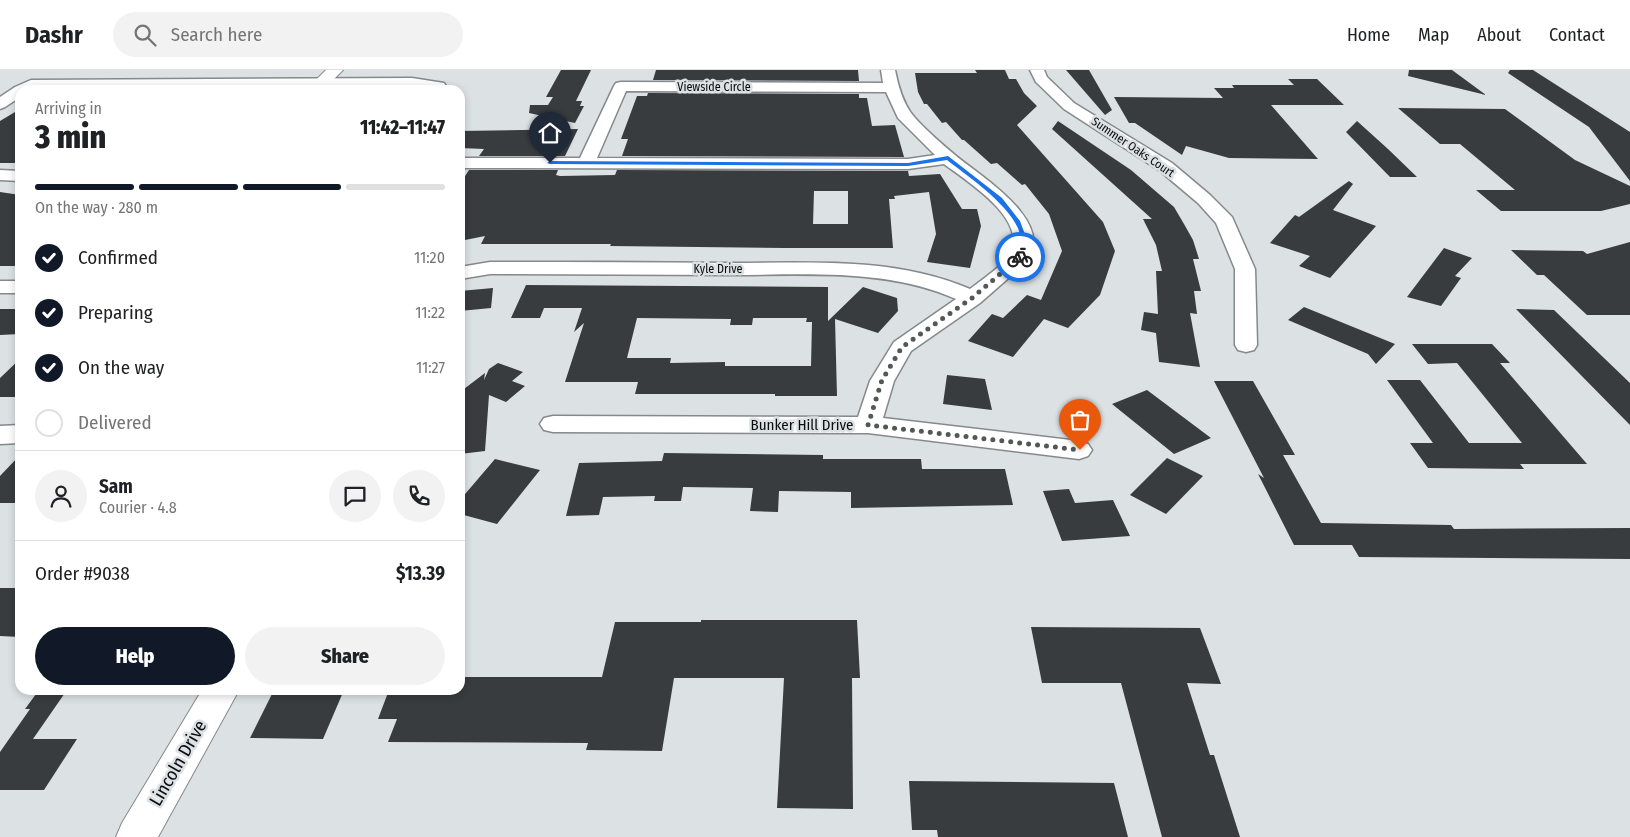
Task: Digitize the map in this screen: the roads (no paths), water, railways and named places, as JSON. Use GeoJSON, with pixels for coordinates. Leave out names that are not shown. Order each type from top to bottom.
{"type":"FeatureCollection","features":[{"type":"Feature","properties":{"kind":"street"},"geometry":{"type":"LineString","coordinates":[[319,85],[335,70]]}},
{"type":"Feature","properties":{"kind":"street","name":"Summer Oaks Court"},"geometry":{"type":"LineString","coordinates":[[1037,70],[1041,79],[1068,106],[1092,119],[1166,167],[1204,199],[1226,221],[1245,269],[1246,344]]}},
{"type":"Feature","properties":{"kind":"street"},"geometry":{"type":"LineString","coordinates":[[868,425],[882,380],[902,347],[972,298],[1020,258],[1024,240],[1018,222],[1000,199],[948,158],[904,115],[890,79]]}},
{"type":"Feature","properties":{"kind":"street","name":"Viewside Circle"},"geometry":{"type":"LineString","coordinates":[[586,163],[621,86],[890,79]]}},
{"type":"Feature","properties":{"kind":"street"},"geometry":{"type":"LineString","coordinates":[[342,85],[412,82],[432,85]]}},
{"type":"Feature","properties":{"kind":"street"},"geometry":{"type":"LineString","coordinates":[[0,104],[15,94]]}},
{"type":"Feature","properties":{"kind":"street"},"geometry":{"type":"LineString","coordinates":[[465,163],[908,164],[948,158]]}},
{"type":"Feature","properties":{"kind":"street"},"geometry":{"type":"LineString","coordinates":[[0,176],[15,176]]}},
{"type":"Feature","properties":{"kind":"street","name":"Kyle Drive"},"geometry":{"type":"LineString","coordinates":[[465,272],[490,268],[840,269],[888,272],[953,289],[972,298]]}},
{"type":"Feature","properties":{"kind":"street"},"geometry":{"type":"LineString","coordinates":[[0,287],[15,287]]}},
{"type":"Feature","properties":{"kind":"street","name":"Bunker Hill Drive"},"geometry":{"type":"LineString","coordinates":[[553,424],[868,425],[1080,450]]}},
{"type":"Feature","properties":{"kind":"street"},"geometry":{"type":"LineString","coordinates":[[0,434],[15,434]]}},
{"type":"Feature","properties":{"kind":"street","name":"Lincoln Drive"},"geometry":{"type":"LineString","coordinates":[[136,837],[218,695]]}}]}
